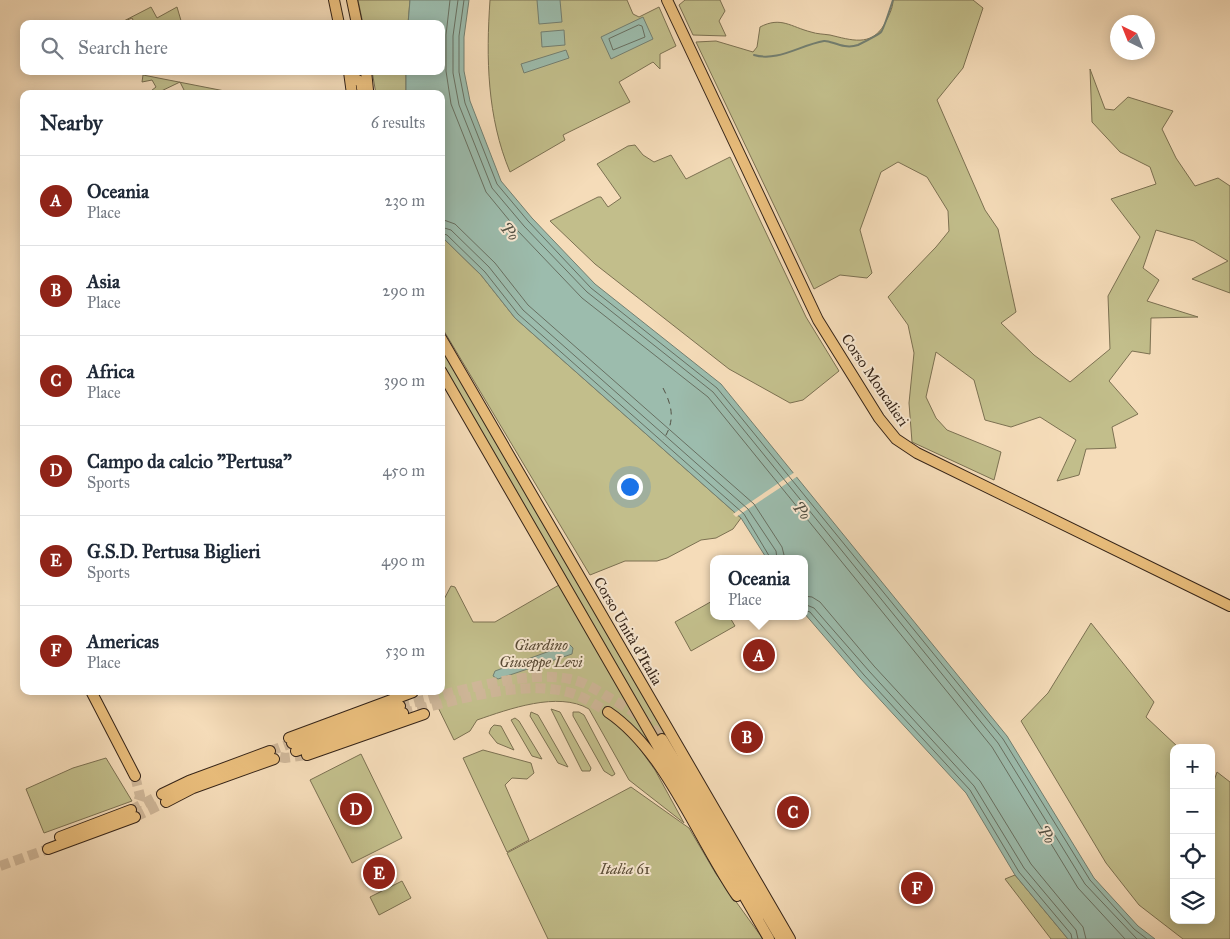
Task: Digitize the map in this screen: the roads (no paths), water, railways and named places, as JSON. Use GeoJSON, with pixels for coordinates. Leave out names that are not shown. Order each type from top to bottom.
{"type":"FeatureCollection","features":[{"type":"Feature","properties":{"kind":"main road"},"geometry":{"type":"LineString","coordinates":[[334,0],[338,20]]}},
{"type":"Feature","properties":{"kind":"main road"},"geometry":{"type":"LineString","coordinates":[[352,0],[356,20]]}},
{"type":"Feature","properties":{"kind":"main road","name":"Corso Moncalieri"},"geometry":{"type":"LineString","coordinates":[[667,0],[818,320],[890,432],[912,450],[1230,606]]}},
{"type":"Feature","properties":{"kind":"main road"},"geometry":{"type":"LineString","coordinates":[[349,75],[351,90]]}},
{"type":"Feature","properties":{"kind":"main road"},"geometry":{"type":"LineString","coordinates":[[350,75],[361,82],[362,90]]}},
{"type":"Feature","properties":{"kind":"main road"},"geometry":{"type":"LineString","coordinates":[[367,75],[368,90]]}},
{"type":"Feature","properties":{"kind":"main road","name":"Corso Unità d'Italia"},"geometry":{"type":"LineString","coordinates":[[445,345],[790,939]]}},
{"type":"Feature","properties":{"kind":"main road","name":"Corso Unità d'Italia"},"geometry":{"type":"LineString","coordinates":[[445,378],[768,939]]}},
{"type":"Feature","properties":{"kind":"main road"},"geometry":{"type":"LineString","coordinates":[[93,695],[135,776]]}},
{"type":"Feature","properties":{"kind":"main road"},"geometry":{"type":"LineString","coordinates":[[402,709],[292,744],[406,695]]}},
{"type":"Feature","properties":{"kind":"main road","name":"Corso Unità d'Italia"},"geometry":{"type":"LineString","coordinates":[[608,712],[627,726],[652,756],[719,870],[768,939]]}},
{"type":"Feature","properties":{"kind":"main road"},"geometry":{"type":"LineString","coordinates":[[307,755],[424,714]]}},
{"type":"Feature","properties":{"kind":"main road"},"geometry":{"type":"LineString","coordinates":[[662,739],[781,939]]}},
{"type":"Feature","properties":{"kind":"main road"},"geometry":{"type":"LineString","coordinates":[[164,798],[272,755]]}},
{"type":"Feature","properties":{"kind":"main road"},"geometry":{"type":"LineString","coordinates":[[46,846],[133,814]]}},
{"type":"Feature","properties":{"kind":"water","name":"Po"},"geometry":{"type":"Polygon","coordinates":[[[410,0],[469,0],[464,37],[464,71],[470,101],[501,181],[532,218],[595,284],[721,384],[1007,736],[1094,878],[1138,926],[1155,939],[1068,939],[1015,875],[966,793],[860,678],[808,618],[808,555],[764,555],[741,518],[515,318],[481,275],[445,240],[445,90],[406,90],[406,75],[445,75],[445,20],[408,20],[410,0]]]}},
{"type":"Feature","properties":{"kind":"water"},"geometry":{"type":"Polygon","coordinates":[[[537,0],[560,0],[562,22],[539,24],[537,0]]]}},
{"type":"Feature","properties":{"kind":"water"},"geometry":{"type":"Polygon","coordinates":[[[643,17],[653,39],[611,59],[601,37],[643,17]]]}},
{"type":"Feature","properties":{"kind":"water"},"geometry":{"type":"Polygon","coordinates":[[[564,30],[565,45],[542,47],[541,32],[564,30]]]}},
{"type":"Feature","properties":{"kind":"water"},"geometry":{"type":"Polygon","coordinates":[[[566,50],[569,58],[524,73],[521,64],[566,50]]]}},
{"type":"Feature","properties":{"kind":"water"},"geometry":{"type":"Polygon","coordinates":[[[569,644],[573,648],[572,654],[498,679],[493,676],[495,671],[569,644]]]}},
{"type":"Feature","properties":{"kind":"waterway"},"geometry":{"type":"LineString","coordinates":[[754,55],[763,57],[780,55],[824,41],[842,46],[858,45],[881,32],[893,0]]}},
{"type":"Feature","properties":{"kind":"tunnel"},"geometry":{"type":"LineString","coordinates":[[445,694],[530,677],[576,680],[588,685],[641,717],[662,739]]}},
{"type":"Feature","properties":{"kind":"tunnel"},"geometry":{"type":"LineString","coordinates":[[403,713],[488,693],[533,688],[554,689],[574,694],[608,712]]}},
{"type":"Feature","properties":{"kind":"tunnel"},"geometry":{"type":"LineString","coordinates":[[400,706],[443,695]]}},
{"type":"Feature","properties":{"kind":"tunnel"},"geometry":{"type":"LineString","coordinates":[[270,751],[292,743]]}},
{"type":"Feature","properties":{"kind":"tunnel"},"geometry":{"type":"LineString","coordinates":[[280,757],[307,755]]}},
{"type":"Feature","properties":{"kind":"tunnel"},"geometry":{"type":"LineString","coordinates":[[135,776],[140,796],[136,808]]}},
{"type":"Feature","properties":{"kind":"tunnel"},"geometry":{"type":"LineString","coordinates":[[131,810],[162,794]]}},
{"type":"Feature","properties":{"kind":"tunnel"},"geometry":{"type":"LineString","coordinates":[[135,817],[166,802]]}},
{"type":"Feature","properties":{"kind":"tunnel"},"geometry":{"type":"LineString","coordinates":[[0,866],[48,849]]}},
{"type":"Feature","properties":{"kind":"place","name":"Oceania"},"geometry":{"type":"Point","coordinates":[759,655]}},
{"type":"Feature","properties":{"kind":"place","name":"Asia"},"geometry":{"type":"Point","coordinates":[747,737]}},
{"type":"Feature","properties":{"kind":"place","name":"Campo da calcio \"Pertusa\""},"geometry":{"type":"Point","coordinates":[356,809]}},
{"type":"Feature","properties":{"kind":"place","name":"Africa"},"geometry":{"type":"Point","coordinates":[793,812]}},
{"type":"Feature","properties":{"kind":"place","name":"G.S.D. Pertusa Biglieri"},"geometry":{"type":"Point","coordinates":[379,873]}},
{"type":"Feature","properties":{"kind":"place","name":"Americas"},"geometry":{"type":"Point","coordinates":[917,888]}},
{"type":"Feature","properties":{"kind":"park label","name":"Giardino Giuseppe Levi"},"geometry":{"type":"Point","coordinates":[541,654]}},
{"type":"Feature","properties":{"kind":"park label","name":"Italia 61"},"geometry":{"type":"Point","coordinates":[625,869]}}]}
